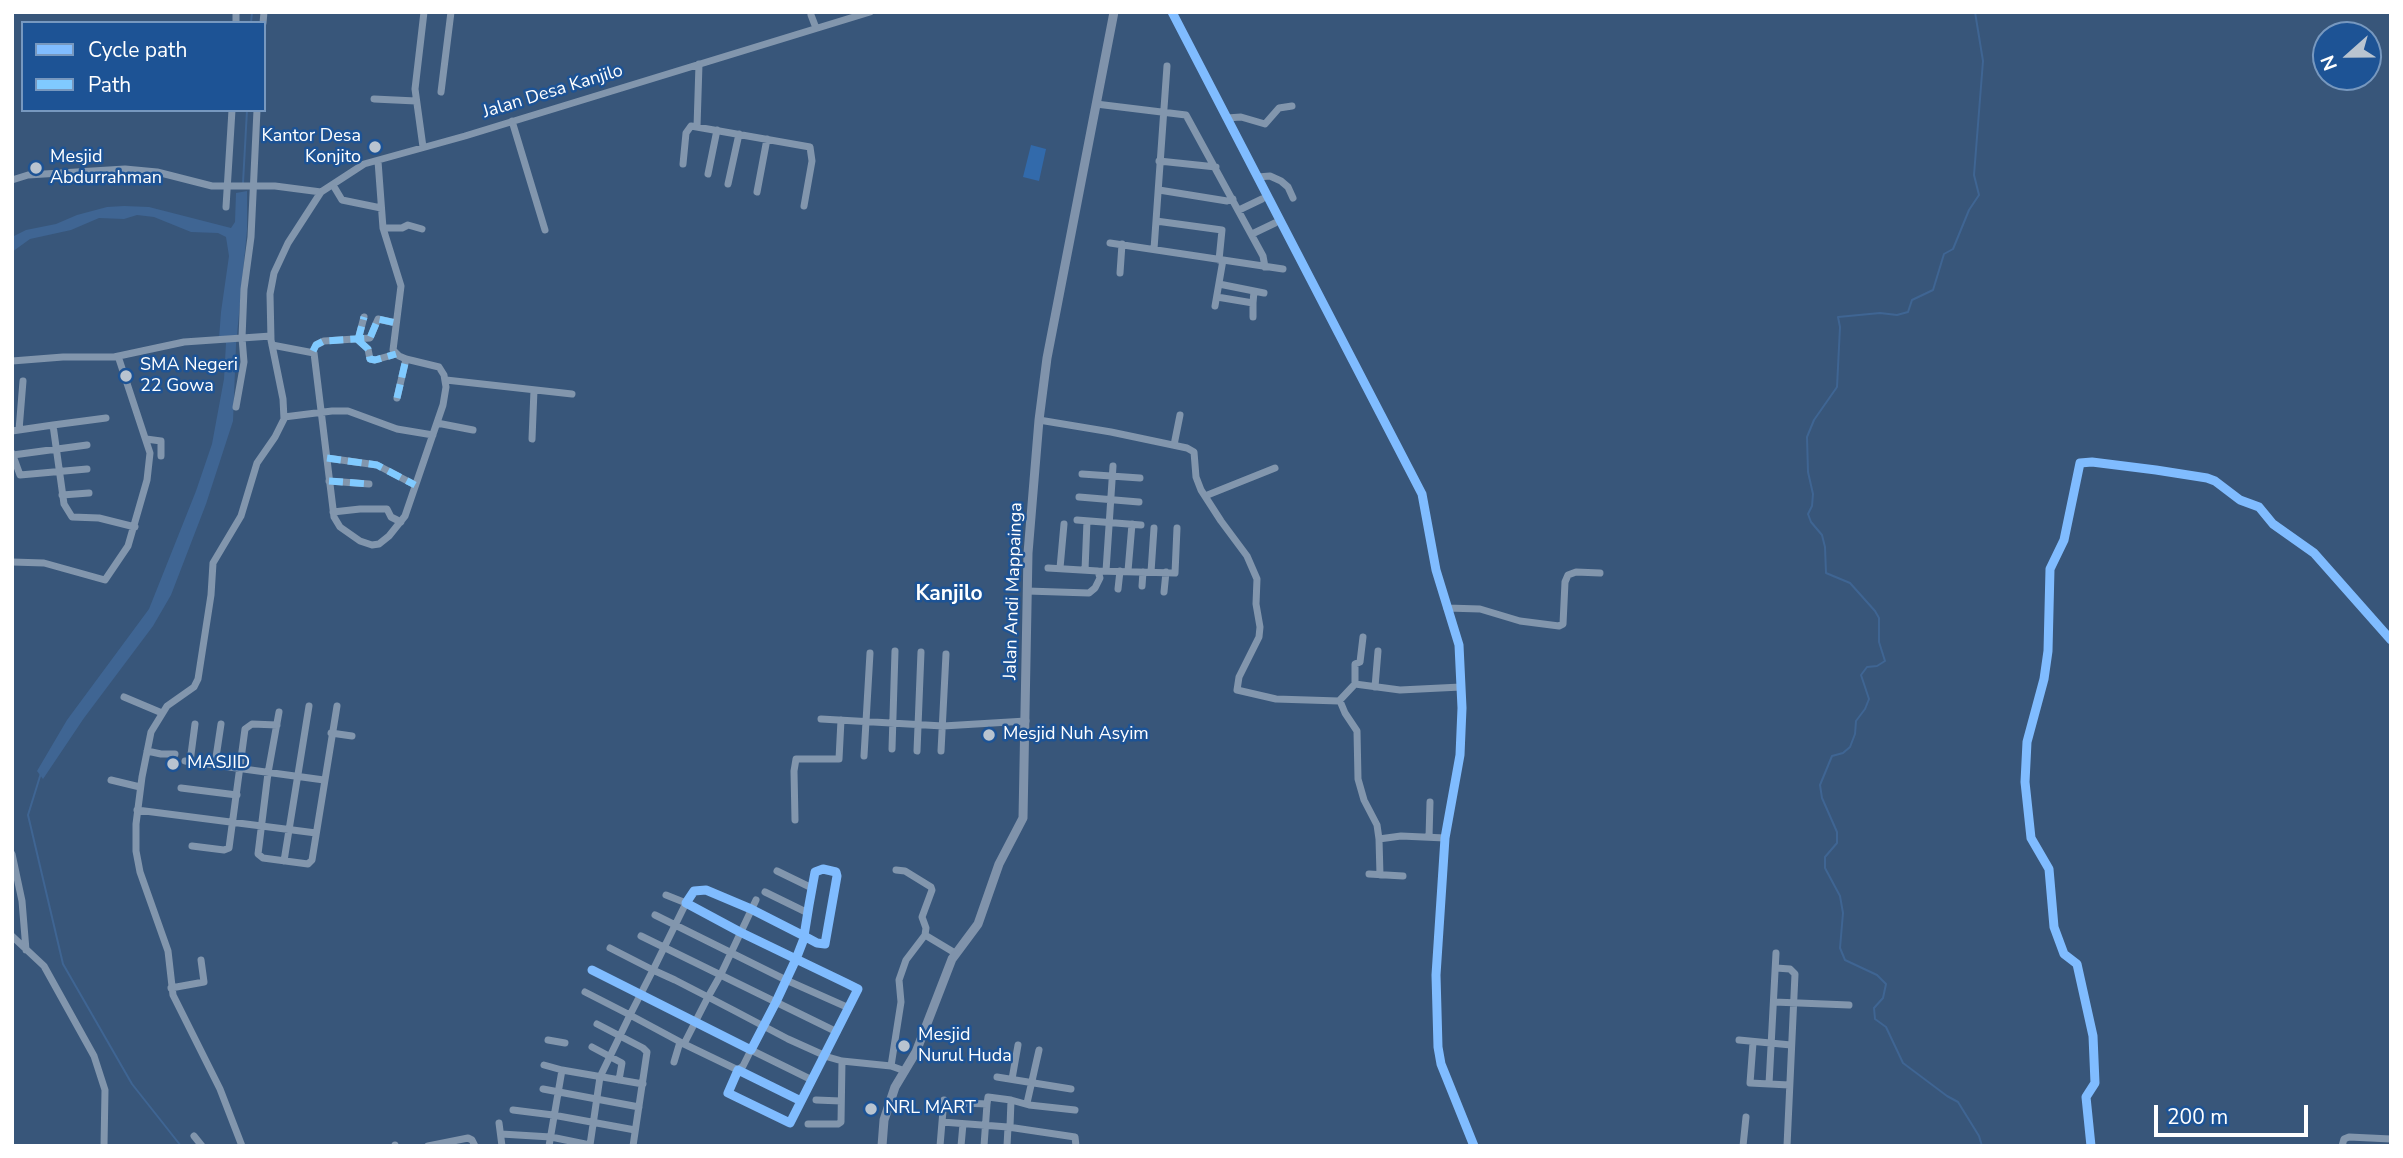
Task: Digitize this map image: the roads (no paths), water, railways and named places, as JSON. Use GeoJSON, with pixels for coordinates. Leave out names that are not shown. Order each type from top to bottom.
{"type":"FeatureCollection","features":[{"type":"Feature","properties":{"kind":"main road","name":"Jalan Andi Mappainga"},"geometry":{"type":"LineString","coordinates":[[882,1146],[884,1120],[895,1087],[916,1052],[955,953],[978,924],[999,864],[1023,817],[1027,591],[1039,420],[1049,346],[1114,12]]}},
{"type":"Feature","properties":{"kind":"street"},"geometry":{"type":"LineString","coordinates":[[423,147],[416,101],[416,78],[424,12]]}},
{"type":"Feature","properties":{"kind":"street"},"geometry":{"type":"LineString","coordinates":[[441,92],[451,12]]}},
{"type":"Feature","properties":{"kind":"street","name":"Jalan Desa Kanjilo"},"geometry":{"type":"LineString","coordinates":[[321,192],[356,167],[870,12]]}},
{"type":"Feature","properties":{"kind":"street"},"geometry":{"type":"LineString","coordinates":[[1172,12],[1420,487],[1447,608],[1459,645],[1461,687],[1461,742],[1445,838],[1436,975],[1438,1047],[1441,1064],[1474,1146]]}},
{"type":"Feature","properties":{"kind":"street"},"geometry":{"type":"LineString","coordinates":[[811,15],[816,28]]}},
{"type":"Feature","properties":{"kind":"street"},"geometry":{"type":"LineString","coordinates":[[697,127],[699,64]]}},
{"type":"Feature","properties":{"kind":"street"},"geometry":{"type":"LineString","coordinates":[[1154,249],[1167,66]]}},
{"type":"Feature","properties":{"kind":"street"},"geometry":{"type":"LineString","coordinates":[[374,99],[416,101]]}},
{"type":"Feature","properties":{"kind":"street"},"geometry":{"type":"LineString","coordinates":[[1096,104],[1186,115],[1252,234],[1264,258],[1265,267]]}},
{"type":"Feature","properties":{"kind":"street"},"geometry":{"type":"LineString","coordinates":[[1227,118],[1241,117],[1265,124],[1279,108],[1293,106]]}},
{"type":"Feature","properties":{"kind":"street"},"geometry":{"type":"LineString","coordinates":[[226,207],[232,112]]}},
{"type":"Feature","properties":{"kind":"street"},"geometry":{"type":"LineString","coordinates":[[236,407],[244,362],[240,338],[243,289],[251,237],[251,186],[257,112]]}},
{"type":"Feature","properties":{"kind":"street"},"geometry":{"type":"LineString","coordinates":[[512,121],[545,230]]}},
{"type":"Feature","properties":{"kind":"street"},"geometry":{"type":"LineString","coordinates":[[683,164],[687,129],[697,127],[810,147],[812,152],[804,206]]}},
{"type":"Feature","properties":{"kind":"street"},"geometry":{"type":"LineString","coordinates":[[708,174],[717,130]]}},
{"type":"Feature","properties":{"kind":"street"},"geometry":{"type":"LineString","coordinates":[[729,184],[739,134]]}},
{"type":"Feature","properties":{"kind":"street"},"geometry":{"type":"LineString","coordinates":[[757,192],[767,139]]}},
{"type":"Feature","properties":{"kind":"street"},"geometry":{"type":"LineString","coordinates":[[378,160],[383,228],[401,286],[393,346],[396,354]]}},
{"type":"Feature","properties":{"kind":"street"},"geometry":{"type":"LineString","coordinates":[[1160,161],[1216,167]]}},
{"type":"Feature","properties":{"kind":"street"},"geometry":{"type":"LineString","coordinates":[[12,180],[29,176],[125,169],[157,172],[212,186],[251,186],[321,192],[288,243],[274,273],[270,307],[272,340],[284,416],[275,436],[257,463],[242,516],[213,563],[211,595],[198,679],[194,688],[169,703],[151,732],[137,810],[136,851],[142,880],[168,951],[171,988],[187,1027],[220,1089],[242,1146]]}},
{"type":"Feature","properties":{"kind":"street"},"geometry":{"type":"LineString","coordinates":[[1258,177],[1270,176],[1281,181],[1288,187],[1293,198]]}},
{"type":"Feature","properties":{"kind":"street"},"geometry":{"type":"LineString","coordinates":[[333,185],[342,200],[381,208]]}},
{"type":"Feature","properties":{"kind":"street"},"geometry":{"type":"LineString","coordinates":[[1158,190],[1227,201],[1233,199]]}},
{"type":"Feature","properties":{"kind":"street"},"geometry":{"type":"LineString","coordinates":[[1239,210],[1262,198]]}},
{"type":"Feature","properties":{"kind":"street"},"geometry":{"type":"LineString","coordinates":[[1156,221],[1222,230],[1215,306]]}},
{"type":"Feature","properties":{"kind":"street"},"geometry":{"type":"LineString","coordinates":[[1252,234],[1275,223]]}},
{"type":"Feature","properties":{"kind":"street"},"geometry":{"type":"LineString","coordinates":[[383,228],[402,228],[408,225],[422,229]]}},
{"type":"Feature","properties":{"kind":"street"},"geometry":{"type":"LineString","coordinates":[[1110,243],[1283,269]]}},
{"type":"Feature","properties":{"kind":"street"},"geometry":{"type":"LineString","coordinates":[[1120,273],[1122,244]]}},
{"type":"Feature","properties":{"kind":"street"},"geometry":{"type":"LineString","coordinates":[[1219,284],[1264,293]]}},
{"type":"Feature","properties":{"kind":"street"},"geometry":{"type":"LineString","coordinates":[[1253,317],[1254,291]]}},
{"type":"Feature","properties":{"kind":"street"},"geometry":{"type":"LineString","coordinates":[[1217,297],[1253,303]]}},
{"type":"Feature","properties":{"kind":"street"},"geometry":{"type":"LineString","coordinates":[[358,340],[364,317]]}},
{"type":"Feature","properties":{"kind":"street"},"geometry":{"type":"LineString","coordinates":[[313,351],[316,345],[324,341],[370,338],[378,318],[396,323]]}},
{"type":"Feature","properties":{"kind":"street"},"geometry":{"type":"LineString","coordinates":[[12,361],[118,356],[184,342],[240,338],[272,340],[313,351],[316,355],[336,522],[360,541],[372,545],[384,541],[401,522],[445,400],[446,380],[439,367],[396,354],[370,359],[368,349],[358,340]]}},
{"type":"Feature","properties":{"kind":"street"},"geometry":{"type":"LineString","coordinates":[[12,562],[44,563],[105,580],[128,546],[135,527],[150,453],[118,356]]}},
{"type":"Feature","properties":{"kind":"street"},"geometry":{"type":"LineString","coordinates":[[397,398],[406,359]]}},
{"type":"Feature","properties":{"kind":"street"},"geometry":{"type":"LineString","coordinates":[[446,380],[572,394]]}},
{"type":"Feature","properties":{"kind":"street"},"geometry":{"type":"LineString","coordinates":[[23,381],[16,431],[106,418]]}},
{"type":"Feature","properties":{"kind":"street"},"geometry":{"type":"LineString","coordinates":[[532,439],[534,390]]}},
{"type":"Feature","properties":{"kind":"street"},"geometry":{"type":"LineString","coordinates":[[284,416],[348,411],[397,429],[433,435]]}},
{"type":"Feature","properties":{"kind":"street"},"geometry":{"type":"LineString","coordinates":[[1174,445],[1180,415]]}},
{"type":"Feature","properties":{"kind":"street"},"geometry":{"type":"LineString","coordinates":[[1039,420],[1174,445],[1194,452],[1196,477],[1205,496],[1257,575],[1256,610],[1260,632],[1257,645],[1239,677],[1236,689],[1276,699],[1340,701]]}},
{"type":"Feature","properties":{"kind":"street"},"geometry":{"type":"LineString","coordinates":[[437,423],[472,430]]}},
{"type":"Feature","properties":{"kind":"street"},"geometry":{"type":"LineString","coordinates":[[52,425],[62,495],[72,517],[99,517],[135,527]]}},
{"type":"Feature","properties":{"kind":"street"},"geometry":{"type":"LineString","coordinates":[[146,439],[160,441],[161,456]]}},
{"type":"Feature","properties":{"kind":"street"},"geometry":{"type":"LineString","coordinates":[[87,445],[13,454],[20,475],[87,469]]}},
{"type":"Feature","properties":{"kind":"street"},"geometry":{"type":"LineString","coordinates":[[327,458],[377,465],[415,485]]}},
{"type":"Feature","properties":{"kind":"street"},"geometry":{"type":"LineString","coordinates":[[2091,1146],[2086,1097],[2095,1083],[2093,1036],[2077,964],[2064,954],[2054,927],[2049,869],[2031,838],[2025,782],[2026,741],[2045,673],[2048,651],[2050,569],[2064,540],[2080,463],[2156,470],[2215,481],[2236,497],[2261,509],[2273,524],[2314,553],[2391,640]]}},
{"type":"Feature","properties":{"kind":"street"},"geometry":{"type":"LineString","coordinates":[[1027,591],[1088,593],[1095,589],[1102,571],[1113,466]]}},
{"type":"Feature","properties":{"kind":"street"},"geometry":{"type":"LineString","coordinates":[[1205,496],[1275,467]]}},
{"type":"Feature","properties":{"kind":"street"},"geometry":{"type":"LineString","coordinates":[[1082,474],[1140,478]]}},
{"type":"Feature","properties":{"kind":"street"},"geometry":{"type":"LineString","coordinates":[[329,481],[369,484]]}},
{"type":"Feature","properties":{"kind":"street"},"geometry":{"type":"LineString","coordinates":[[62,495],[89,493]]}},
{"type":"Feature","properties":{"kind":"street"},"geometry":{"type":"LineString","coordinates":[[1079,497],[1139,502]]}},
{"type":"Feature","properties":{"kind":"street"},"geometry":{"type":"LineString","coordinates":[[333,512],[387,509],[391,517],[401,522]]}},
{"type":"Feature","properties":{"kind":"street"},"geometry":{"type":"LineString","coordinates":[[1077,520],[1137,524],[1118,589]]}},
{"type":"Feature","properties":{"kind":"street"},"geometry":{"type":"LineString","coordinates":[[1085,570],[1087,521]]}},
{"type":"Feature","properties":{"kind":"street"},"geometry":{"type":"LineString","coordinates":[[1060,568],[1064,524]]}},
{"type":"Feature","properties":{"kind":"street"},"geometry":{"type":"LineString","coordinates":[[1142,586],[1154,528]]}},
{"type":"Feature","properties":{"kind":"street"},"geometry":{"type":"LineString","coordinates":[[1048,568],[1175,573],[1177,528]]}},
{"type":"Feature","properties":{"kind":"street"},"geometry":{"type":"LineString","coordinates":[[1164,592],[1166,572]]}},
{"type":"Feature","properties":{"kind":"street"},"geometry":{"type":"LineString","coordinates":[[1447,608],[1480,609],[1520,621],[1559,626],[1563,624],[1565,582],[1568,575],[1573,572],[1600,573]]}},
{"type":"Feature","properties":{"kind":"street"},"geometry":{"type":"LineString","coordinates":[[1340,701],[1355,684],[1355,664],[1360,662],[1363,637]]}},
{"type":"Feature","properties":{"kind":"street"},"geometry":{"type":"LineString","coordinates":[[891,749],[895,651]]}},
{"type":"Feature","properties":{"kind":"street"},"geometry":{"type":"LineString","coordinates":[[1375,687],[1378,651]]}},
{"type":"Feature","properties":{"kind":"street"},"geometry":{"type":"LineString","coordinates":[[917,751],[921,652]]}},
{"type":"Feature","properties":{"kind":"street"},"geometry":{"type":"LineString","coordinates":[[864,756],[870,653]]}},
{"type":"Feature","properties":{"kind":"street"},"geometry":{"type":"LineString","coordinates":[[941,751],[946,654]]}},
{"type":"Feature","properties":{"kind":"street"},"geometry":{"type":"LineString","coordinates":[[1355,684],[1400,690],[1461,687]]}},
{"type":"Feature","properties":{"kind":"street"},"geometry":{"type":"LineString","coordinates":[[124,697],[162,713]]}},
{"type":"Feature","properties":{"kind":"street"},"geometry":{"type":"LineString","coordinates":[[1340,701],[1357,731],[1358,779],[1363,797],[1377,825],[1380,875]]}},
{"type":"Feature","properties":{"kind":"street"},"geometry":{"type":"LineString","coordinates":[[284,861],[309,706]]}},
{"type":"Feature","properties":{"kind":"street"},"geometry":{"type":"LineString","coordinates":[[279,712],[268,773],[259,856],[308,864],[311,862],[337,706]]}},
{"type":"Feature","properties":{"kind":"street"},"geometry":{"type":"LineString","coordinates":[[821,719],[943,726],[1026,720]]}},
{"type":"Feature","properties":{"kind":"street"},"geometry":{"type":"LineString","coordinates":[[795,820],[796,759],[839,759],[841,720]]}},
{"type":"Feature","properties":{"kind":"street"},"geometry":{"type":"LineString","coordinates":[[192,846],[228,849],[246,726],[252,723],[277,725]]}},
{"type":"Feature","properties":{"kind":"street"},"geometry":{"type":"LineString","coordinates":[[195,724],[187,761],[324,780]]}},
{"type":"Feature","properties":{"kind":"street"},"geometry":{"type":"LineString","coordinates":[[215,764],[221,724]]}},
{"type":"Feature","properties":{"kind":"street"},"geometry":{"type":"LineString","coordinates":[[331,733],[352,736]]}},
{"type":"Feature","properties":{"kind":"street"},"geometry":{"type":"LineString","coordinates":[[147,751],[175,754]]}},
{"type":"Feature","properties":{"kind":"street"},"geometry":{"type":"LineString","coordinates":[[111,780],[140,787]]}},
{"type":"Feature","properties":{"kind":"street"},"geometry":{"type":"LineString","coordinates":[[181,788],[237,795]]}},
{"type":"Feature","properties":{"kind":"street"},"geometry":{"type":"LineString","coordinates":[[1429,837],[1430,802]]}},
{"type":"Feature","properties":{"kind":"street"},"geometry":{"type":"LineString","coordinates":[[137,810],[316,833]]}},
{"type":"Feature","properties":{"kind":"street"},"geometry":{"type":"LineString","coordinates":[[1379,838],[1445,838]]}},
{"type":"Feature","properties":{"kind":"street"},"geometry":{"type":"LineString","coordinates":[[12,854],[22,901],[26,950]]}},
{"type":"Feature","properties":{"kind":"street"},"geometry":{"type":"LineString","coordinates":[[501,1134],[551,1137],[592,1145],[600,1077],[674,925],[686,903],[694,891],[700,889],[751,909],[804,936],[820,944],[827,944],[837,873],[823,869],[817,870],[804,936],[796,959],[728,1093],[790,1123],[858,989],[796,959],[740,932],[686,903],[666,895]]}},
{"type":"Feature","properties":{"kind":"street"},"geometry":{"type":"LineString","coordinates":[[891,1066],[901,1002],[900,973],[910,952],[925,935],[926,928],[922,917],[932,890],[905,871],[896,870]]}},
{"type":"Feature","properties":{"kind":"street"},"geometry":{"type":"LineString","coordinates":[[777,871],[812,888]]}},
{"type":"Feature","properties":{"kind":"street"},"geometry":{"type":"LineString","coordinates":[[1369,874],[1403,876]]}},
{"type":"Feature","properties":{"kind":"street"},"geometry":{"type":"LineString","coordinates":[[765,892],[808,913]]}},
{"type":"Feature","properties":{"kind":"street"},"geometry":{"type":"LineString","coordinates":[[674,1062],[755,900]]}},
{"type":"Feature","properties":{"kind":"street"},"geometry":{"type":"LineString","coordinates":[[655,915],[849,1008]]}},
{"type":"Feature","properties":{"kind":"street"},"geometry":{"type":"LineString","coordinates":[[925,935],[955,953]]}},
{"type":"Feature","properties":{"kind":"street"},"geometry":{"type":"LineString","coordinates":[[12,936],[40,960],[89,1044],[105,1090],[104,1146]]}},
{"type":"Feature","properties":{"kind":"street"},"geometry":{"type":"LineString","coordinates":[[641,936],[837,1032]]}},
{"type":"Feature","properties":{"kind":"street"},"geometry":{"type":"LineString","coordinates":[[610,948],[824,1056],[842,1061],[891,1066],[905,1071]]}},
{"type":"Feature","properties":{"kind":"street"},"geometry":{"type":"LineString","coordinates":[[1769,1084],[1776,953]]}},
{"type":"Feature","properties":{"kind":"street"},"geometry":{"type":"LineString","coordinates":[[171,988],[204,982],[201,960]]}},
{"type":"Feature","properties":{"kind":"street"},"geometry":{"type":"LineString","coordinates":[[1776,968],[1790,969],[1795,974],[1787,1146]]}},
{"type":"Feature","properties":{"kind":"street"},"geometry":{"type":"LineString","coordinates":[[592,970],[812,1080]]}},
{"type":"Feature","properties":{"kind":"street"},"geometry":{"type":"LineString","coordinates":[[585,992],[801,1101]]}},
{"type":"Feature","properties":{"kind":"street"},"geometry":{"type":"LineString","coordinates":[[1774,1002],[1849,1005]]}},
{"type":"Feature","properties":{"kind":"street"},"geometry":{"type":"LineString","coordinates":[[597,1024],[647,1052],[633,1146]]}},
{"type":"Feature","properties":{"kind":"street"},"geometry":{"type":"LineString","coordinates":[[548,1040],[565,1043]]}},
{"type":"Feature","properties":{"kind":"street"},"geometry":{"type":"LineString","coordinates":[[1739,1040],[1791,1045]]}},
{"type":"Feature","properties":{"kind":"street"},"geometry":{"type":"LineString","coordinates":[[1753,1043],[1750,1083],[1789,1085]]}},
{"type":"Feature","properties":{"kind":"street"},"geometry":{"type":"LineString","coordinates":[[1012,1079],[1018,1045]]}},
{"type":"Feature","properties":{"kind":"street"},"geometry":{"type":"LineString","coordinates":[[592,1048],[622,1063],[619,1080]]}},
{"type":"Feature","properties":{"kind":"street"},"geometry":{"type":"LineString","coordinates":[[1027,1103],[1039,1050]]}},
{"type":"Feature","properties":{"kind":"street"},"geometry":{"type":"LineString","coordinates":[[808,1124],[839,1123],[842,1061]]}},
{"type":"Feature","properties":{"kind":"street"},"geometry":{"type":"LineString","coordinates":[[544,1065],[643,1084]]}},
{"type":"Feature","properties":{"kind":"street"},"geometry":{"type":"LineString","coordinates":[[549,1146],[562,1070]]}},
{"type":"Feature","properties":{"kind":"street"},"geometry":{"type":"LineString","coordinates":[[997,1076],[1071,1089]]}},
{"type":"Feature","properties":{"kind":"street"},"geometry":{"type":"LineString","coordinates":[[542,1090],[639,1107]]}},
{"type":"Feature","properties":{"kind":"street"},"geometry":{"type":"LineString","coordinates":[[984,1146],[988,1097],[1075,1110]]}},
{"type":"Feature","properties":{"kind":"street"},"geometry":{"type":"LineString","coordinates":[[944,1100],[940,1145],[950,1146]]}},
{"type":"Feature","properties":{"kind":"street"},"geometry":{"type":"LineString","coordinates":[[1007,1146],[1011,1100]]}},
{"type":"Feature","properties":{"kind":"street"},"geometry":{"type":"LineString","coordinates":[[816,1101],[841,1101]]}},
{"type":"Feature","properties":{"kind":"street"},"geometry":{"type":"LineString","coordinates":[[962,1103],[987,1104]]}},
{"type":"Feature","properties":{"kind":"street"},"geometry":{"type":"LineString","coordinates":[[513,1110],[594,1121],[635,1130]]}},
{"type":"Feature","properties":{"kind":"street"},"geometry":{"type":"LineString","coordinates":[[1743,1146],[1746,1117]]}},
{"type":"Feature","properties":{"kind":"street"},"geometry":{"type":"LineString","coordinates":[[942,1122],[1009,1127],[1075,1137],[1076,1146]]}},
{"type":"Feature","properties":{"kind":"street"},"geometry":{"type":"LineString","coordinates":[[499,1123],[502,1146]]}},
{"type":"Feature","properties":{"kind":"street"},"geometry":{"type":"LineString","coordinates":[[961,1146],[964,1124]]}},
{"type":"Feature","properties":{"kind":"street"},"geometry":{"type":"LineString","coordinates":[[194,1136],[202,1146]]}},
{"type":"Feature","properties":{"kind":"street"},"geometry":{"type":"LineString","coordinates":[[2342,1146],[2344,1139],[2349,1137],[2391,1139]]}},
{"type":"Feature","properties":{"kind":"street"},"geometry":{"type":"LineString","coordinates":[[428,1146],[468,1138],[475,1146]]}},
{"type":"Feature","properties":{"kind":"waterway"},"geometry":{"type":"LineString","coordinates":[[251,21],[252,12]]}},
{"type":"Feature","properties":{"kind":"waterway"},"geometry":{"type":"LineString","coordinates":[[1975,12],[1983,61],[1974,175],[1979,195],[1969,210],[1953,249],[1944,254],[1933,290],[1912,300],[1908,312],[1897,315],[1880,313],[1838,317],[1840,327],[1837,387],[1814,420],[1807,437],[1808,472],[1813,494],[1808,514],[1822,535],[1826,573],[1850,583],[1875,611],[1879,618],[1879,642],[1885,661],[1877,666],[1867,667],[1861,675],[1869,699],[1856,721],[1850,747],[1843,753],[1832,756],[1820,785],[1822,798],[1837,832],[1837,843],[1825,857],[1825,868],[1840,896],[1843,913],[1840,948],[1845,960],[1877,975],[1886,984],[1883,998],[1874,1008],[1875,1019],[1886,1027],[1903,1063],[1958,1102],[1979,1136],[1982,1146]]}},
{"type":"Feature","properties":{"kind":"waterway"},"geometry":{"type":"LineString","coordinates":[[243,183],[247,112]]}},
{"type":"Feature","properties":{"kind":"waterway"},"geometry":{"type":"LineString","coordinates":[[41,773],[28,815],[63,964],[132,1084],[181,1146]]}},
{"type":"Feature","properties":{"kind":"place","name":"Kantor Desa Konjito"},"geometry":{"type":"Point","coordinates":[375,147]}},
{"type":"Feature","properties":{"kind":"place","name":"Mesjid Abdurrahman"},"geometry":{"type":"Point","coordinates":[36,168]}},
{"type":"Feature","properties":{"kind":"place","name":"SMA Negeri 22 Gowa"},"geometry":{"type":"Point","coordinates":[126,376]}},
{"type":"Feature","properties":{"kind":"place","name":"Mesjid Nuh Asyim"},"geometry":{"type":"Point","coordinates":[989,735]}},
{"type":"Feature","properties":{"kind":"place","name":"MASJID"},"geometry":{"type":"Point","coordinates":[173,764]}},
{"type":"Feature","properties":{"kind":"place","name":"Mesjid Nurul Huda"},"geometry":{"type":"Point","coordinates":[904,1046]}},
{"type":"Feature","properties":{"kind":"place","name":"NRL MART"},"geometry":{"type":"Point","coordinates":[871,1109]}},
{"type":"Feature","properties":{"kind":"district","name":"Kanjilo"},"geometry":{"type":"Point","coordinates":[949,595]}}]}
